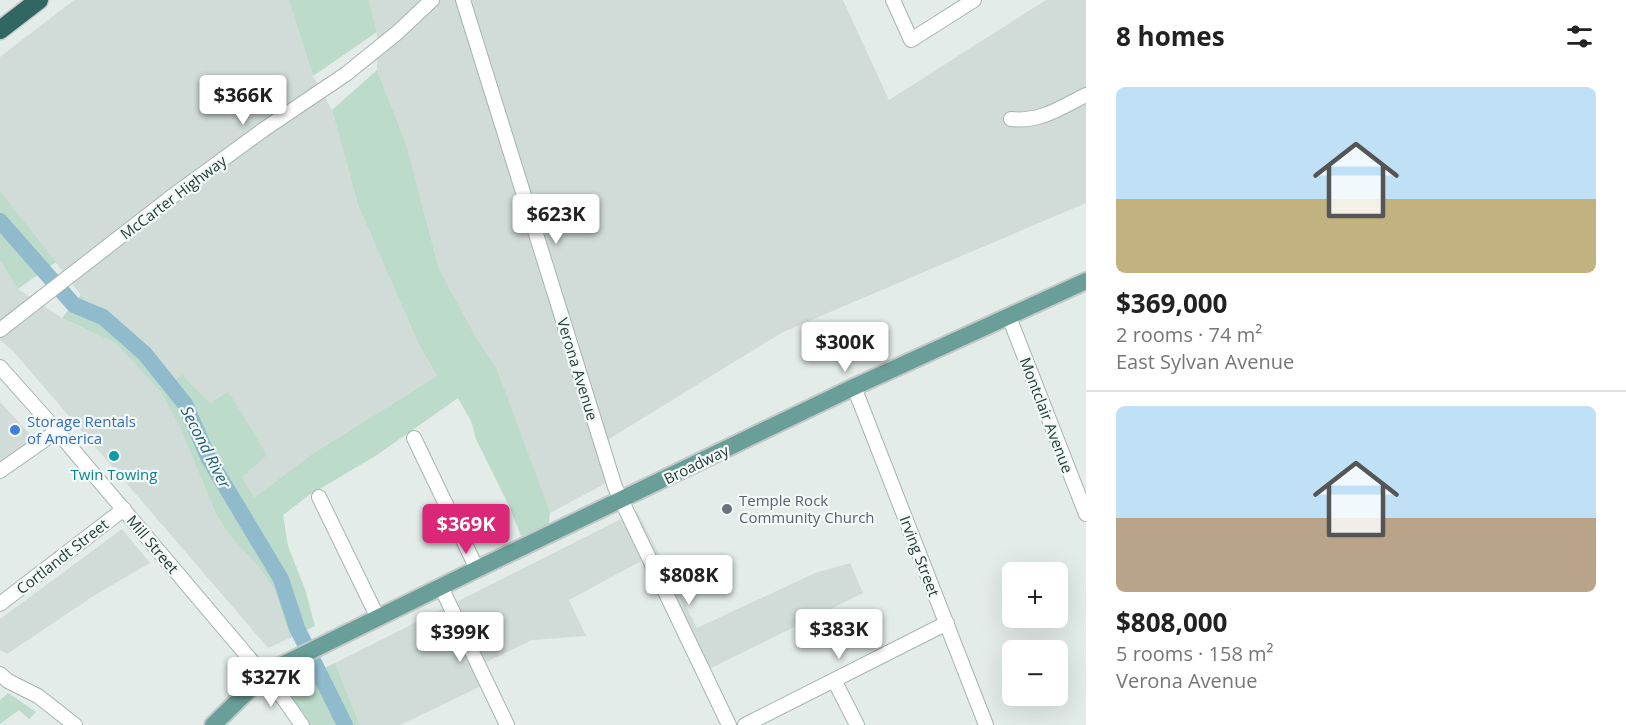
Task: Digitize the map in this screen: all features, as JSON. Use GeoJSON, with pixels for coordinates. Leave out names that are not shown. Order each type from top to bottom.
{"type":"FeatureCollection","features":[{"type":"Feature","properties":{"kind":"highway"},"geometry":{"type":"LineString","coordinates":[[0,30],[38,1]]}},
{"type":"Feature","properties":{"kind":"main road","name":"Broadway"},"geometry":{"type":"LineString","coordinates":[[213,725],[265,676],[291,661],[854,387],[1086,281]]}},
{"type":"Feature","properties":{"kind":"street","name":"McCarter Highway"},"geometry":{"type":"LineString","coordinates":[[0,330],[170,198],[263,130],[346,74],[398,32],[432,0]]}},
{"type":"Feature","properties":{"kind":"street","name":"Verona Avenue"},"geometry":{"type":"LineString","coordinates":[[463,0],[620,500],[729,725]]}},
{"type":"Feature","properties":{"kind":"street"},"geometry":{"type":"LineString","coordinates":[[893,0],[911,40],[974,0]]}},
{"type":"Feature","properties":{"kind":"street"},"geometry":{"type":"LineString","coordinates":[[1011,119],[1042,117],[1086,95]]}},
{"type":"Feature","properties":{"kind":"street","name":"Montclair Avenue"},"geometry":{"type":"LineString","coordinates":[[1009,317],[1086,514]]}},
{"type":"Feature","properties":{"kind":"street","name":"Mill Street"},"geometry":{"type":"LineString","coordinates":[[0,367],[265,676],[302,725]]}},
{"type":"Feature","properties":{"kind":"street","name":"Irving Street"},"geometry":{"type":"LineString","coordinates":[[854,387],[986,725]]}},
{"type":"Feature","properties":{"kind":"street"},"geometry":{"type":"LineString","coordinates":[[0,471],[57,431]]}},
{"type":"Feature","properties":{"kind":"street"},"geometry":{"type":"LineString","coordinates":[[414,438],[477,569]]}},
{"type":"Feature","properties":{"kind":"street"},"geometry":{"type":"LineString","coordinates":[[319,497],[378,618]]}},
{"type":"Feature","properties":{"kind":"street","name":"Cortlandt Street"},"geometry":{"type":"LineString","coordinates":[[0,604],[124,509]]}},
{"type":"Feature","properties":{"kind":"street"},"geometry":{"type":"LineString","coordinates":[[441,587],[507,725]]}},
{"type":"Feature","properties":{"kind":"street"},"geometry":{"type":"LineString","coordinates":[[745,725],[947,623]]}},
{"type":"Feature","properties":{"kind":"street"},"geometry":{"type":"LineString","coordinates":[[4,677],[38,696],[65,722]]}},
{"type":"Feature","properties":{"kind":"street"},"geometry":{"type":"LineString","coordinates":[[834,680],[857,725]]}},
{"type":"Feature","properties":{"kind":"shaded area"},"geometry":{"type":"Polygon","coordinates":[[[74,0],[289,0],[313,76],[332,110],[358,205],[419,345],[437,376],[312,454],[254,499],[242,477],[228,391],[210,403],[182,374],[172,382],[125,326],[90,307],[0,191],[0,57],[74,0]]]}},
{"type":"Feature","properties":{"kind":"shaded area"},"geometry":{"type":"Polygon","coordinates":[[[369,0],[843,0],[889,100],[1046,0],[1086,0],[1086,203],[781,333],[601,444],[612,480],[550,513],[497,369],[476,337],[439,269],[406,143],[377,70],[377,32],[369,0]]]}},
{"type":"Feature","properties":{"kind":"shaded area"},"geometry":{"type":"Polygon","coordinates":[[[0,261],[18,289],[62,318],[115,343],[161,392],[181,430],[216,514],[230,536],[258,566],[275,591],[290,638],[268,648],[13,351],[0,340],[0,261]]]}},
{"type":"Feature","properties":{"kind":"shaded area","name":"Storage Rentals of America"},"geometry":{"type":"Polygon","coordinates":[[[0,402],[35,440],[0,465],[0,402]]]}},
{"type":"Feature","properties":{"kind":"shaded area"},"geometry":{"type":"Polygon","coordinates":[[[637,511],[697,628],[815,573],[850,563],[863,593],[701,673],[647,558],[569,600],[586,636],[532,640],[480,665],[488,683],[400,725],[360,725],[335,663],[637,511]]]}},
{"type":"Feature","properties":{"kind":"shaded area"},"geometry":{"type":"Polygon","coordinates":[[[122,529],[150,563],[95,595],[7,654],[0,650],[0,619],[122,529]]]}},
{"type":"Feature","properties":{"kind":"green space"},"geometry":{"type":"Polygon","coordinates":[[[289,0],[369,0],[377,32],[313,76],[289,0]]]}},
{"type":"Feature","properties":{"kind":"green space"},"geometry":{"type":"Polygon","coordinates":[[[377,70],[406,143],[439,269],[476,337],[497,369],[550,512],[549,526],[521,536],[476,439],[471,421],[458,398],[377,455],[308,496],[283,515],[288,546],[305,589],[315,626],[290,638],[275,591],[258,566],[230,536],[216,514],[181,430],[161,392],[115,343],[62,318],[81,295],[90,307],[125,326],[172,382],[182,374],[210,403],[228,391],[267,455],[242,477],[254,498],[312,454],[437,376],[419,345],[358,205],[332,110],[377,70]]]}},
{"type":"Feature","properties":{"kind":"green space"},"geometry":{"type":"Polygon","coordinates":[[[0,191],[56,262],[18,289],[0,261],[0,191]]]}},
{"type":"Feature","properties":{"kind":"green space"},"geometry":{"type":"Polygon","coordinates":[[[335,663],[360,725],[308,725],[286,686],[335,663]]]}},
{"type":"Feature","properties":{"kind":"green space"},"geometry":{"type":"Polygon","coordinates":[[[8,693],[36,712],[29,719],[19,710],[0,724],[0,700],[8,693]]]}},
{"type":"Feature","properties":{"kind":"waterway","name":"Second River"},"geometry":{"type":"LineString","coordinates":[[0,221],[74,305],[103,317],[145,354],[185,404],[209,459],[281,579],[297,628],[345,725]]}},
{"type":"Feature","properties":{"kind":"place","name":"Storage Rentals of America"},"geometry":{"type":"Point","coordinates":[15,430]}},
{"type":"Feature","properties":{"kind":"place","name":"Twin Towing"},"geometry":{"type":"Point","coordinates":[114,456]}},
{"type":"Feature","properties":{"kind":"place","name":"Temple Rock Community Church"},"geometry":{"type":"Point","coordinates":[727,509]}}]}
